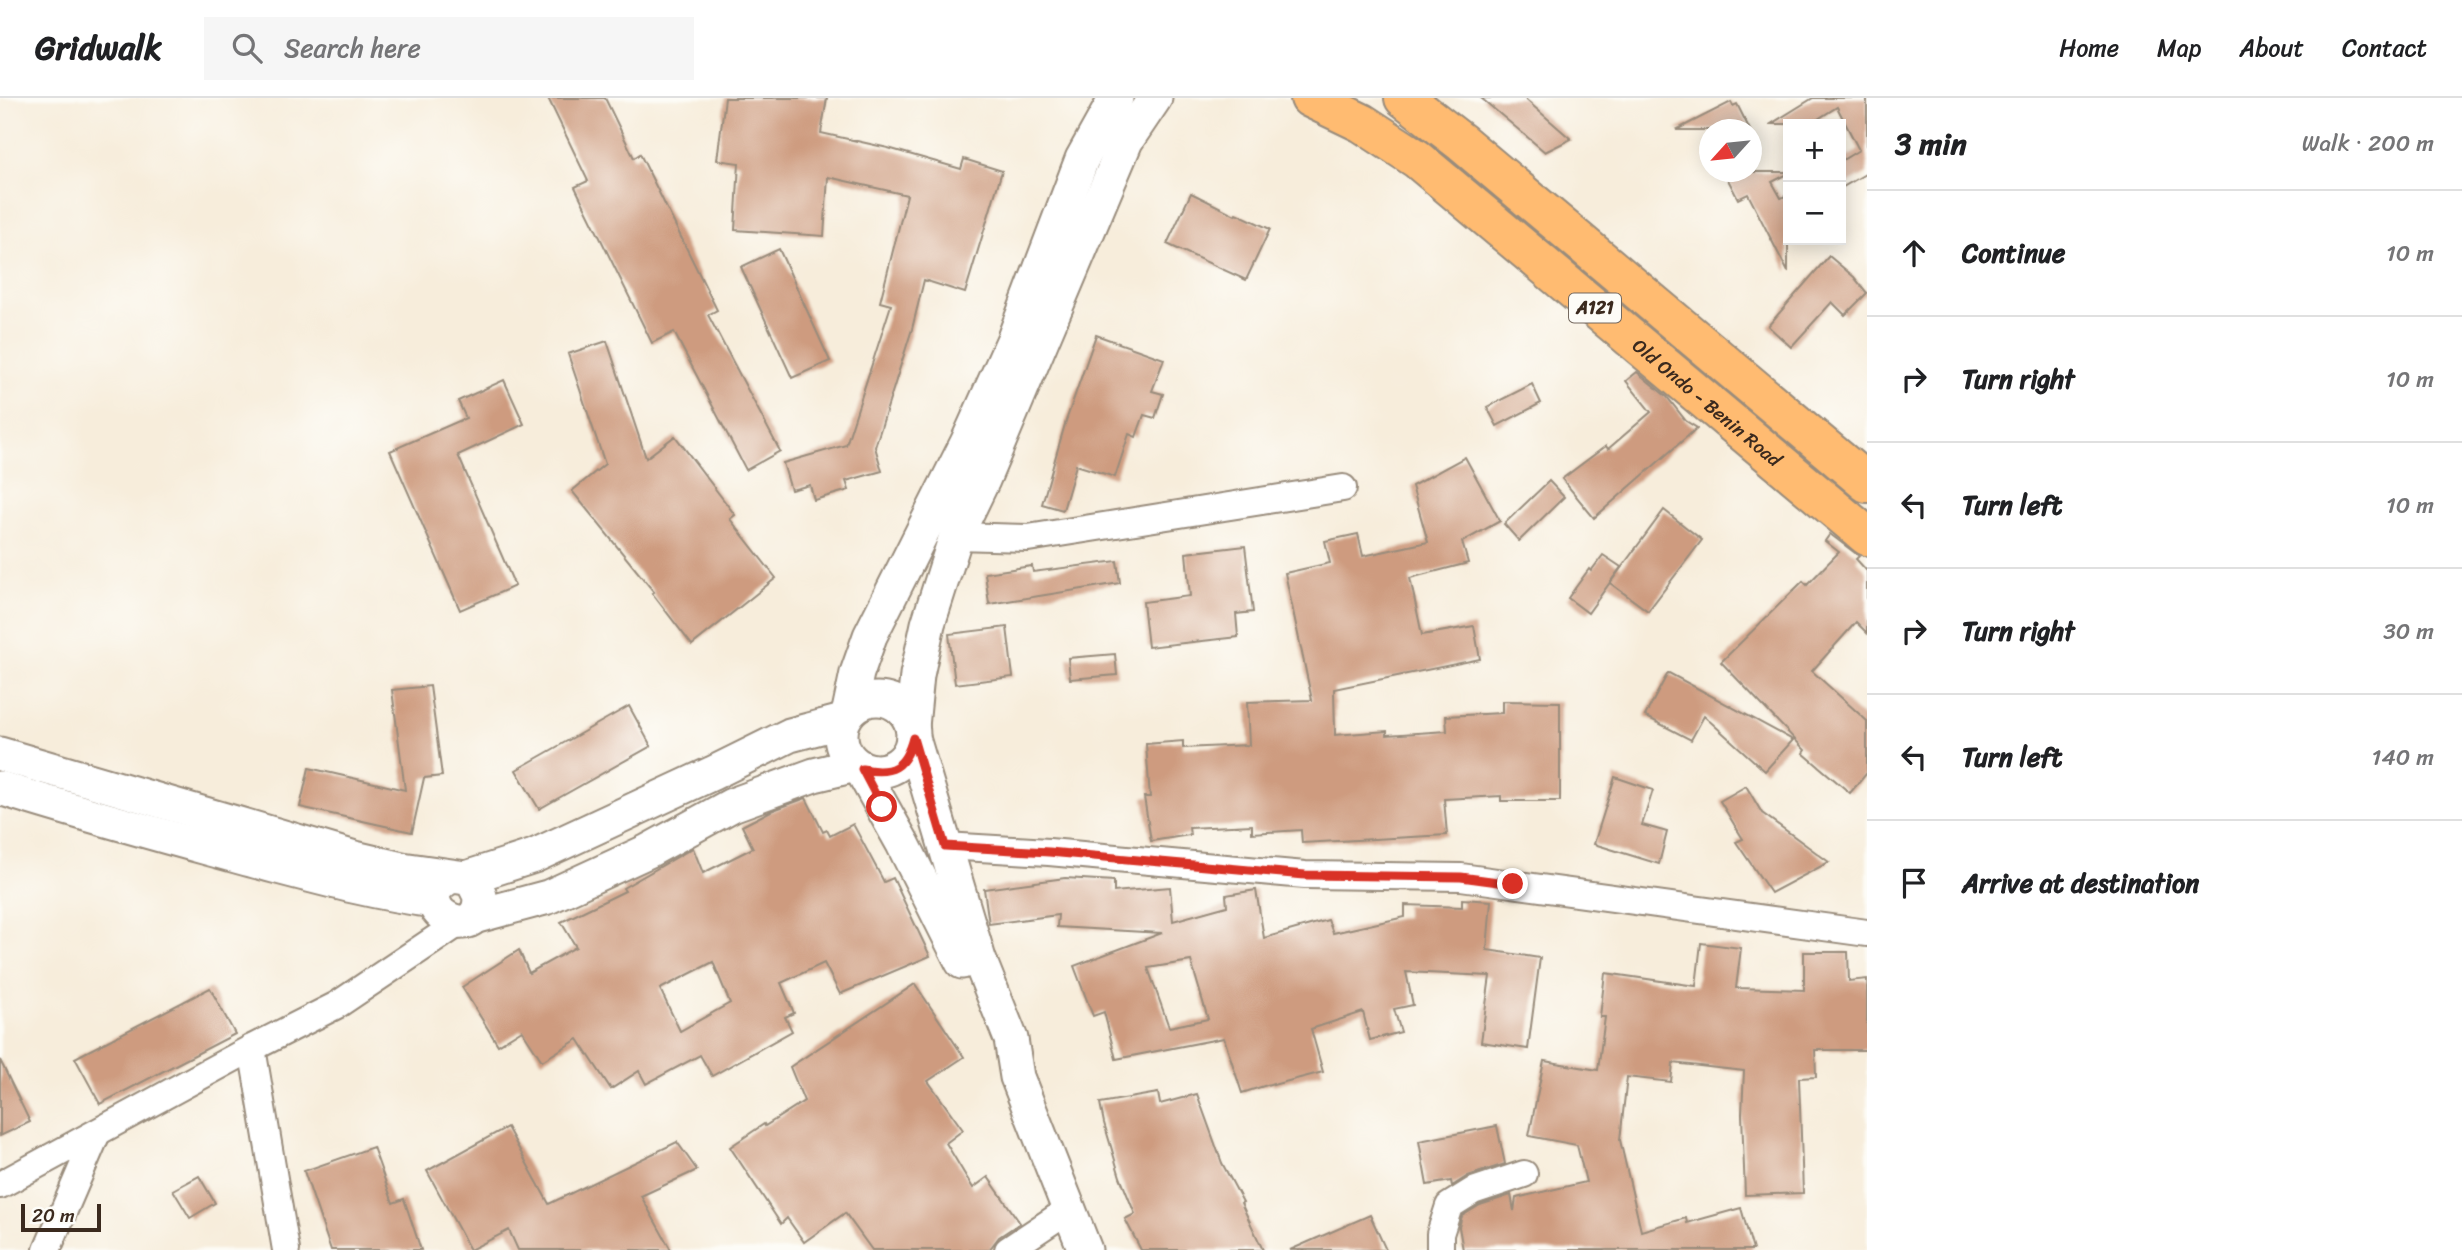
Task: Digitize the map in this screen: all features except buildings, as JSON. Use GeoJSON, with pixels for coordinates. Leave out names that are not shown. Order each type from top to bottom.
{"type":"FeatureCollection","features":[{"type":"Feature","properties":{"kind":"main road","name":"Old Ondo - Benin Road"},"geometry":{"type":"LineString","coordinates":[[1310,98],[1362,122],[1417,159],[1867,536]]}},
{"type":"Feature","properties":{"kind":"main road","name":"A121"},"geometry":{"type":"LineString","coordinates":[[1404,98],[1461,142],[1867,483]]}},
{"type":"Feature","properties":{"kind":"street"},"geometry":{"type":"LineString","coordinates":[[1085,1250],[1017,1077],[1002,1052],[947,929],[859,767],[847,757],[840,733],[870,636],[967,443],[1013,341],[1082,159],[1116,98]]}},
{"type":"Feature","properties":{"kind":"street"},"geometry":{"type":"LineString","coordinates":[[0,788],[90,817],[396,897],[548,897],[648,851],[732,805],[814,775],[859,767],[879,772],[896,768],[908,755],[913,733],[917,675],[928,624],[956,536],[983,480],[1126,141],[1154,98]]}},
{"type":"Feature","properties":{"kind":"street"},"geometry":{"type":"LineString","coordinates":[[956,536],[1028,538],[1343,488]]}},
{"type":"Feature","properties":{"kind":"street"},"geometry":{"type":"LineString","coordinates":[[0,1185],[252,1048],[337,1005],[456,899],[534,856],[713,774],[790,735],[846,716],[858,704],[869,700],[891,702],[909,717],[979,960],[1011,1039],[1017,1077]]}},
{"type":"Feature","properties":{"kind":"street"},"geometry":{"type":"LineString","coordinates":[[0,754],[355,858],[456,899]]}},
{"type":"Feature","properties":{"kind":"street"},"geometry":{"type":"LineString","coordinates":[[945,846],[1049,852],[1305,875],[1461,877],[1867,933]]}},
{"type":"Feature","properties":{"kind":"street"},"geometry":{"type":"LineString","coordinates":[[252,1048],[286,1250]]}},
{"type":"Feature","properties":{"kind":"street"},"geometry":{"type":"LineString","coordinates":[[47,1250],[97,1133]]}},
{"type":"Feature","properties":{"kind":"street"},"geometry":{"type":"LineString","coordinates":[[1440,1250],[1440,1234],[1448,1206],[1473,1191],[1524,1174]]}},
{"type":"Feature","properties":{"kind":"street"},"geometry":{"type":"LineString","coordinates":[[1008,1250],[1068,1210]]}},
{"type":"Feature","properties":{"kind":"route"},"geometry":{"type":"LineString","coordinates":[[882,807],[862,769],[879,772],[896,768],[908,755],[913,738],[945,846],[1049,852],[1305,875],[1461,877],[1513,884]]}}]}
